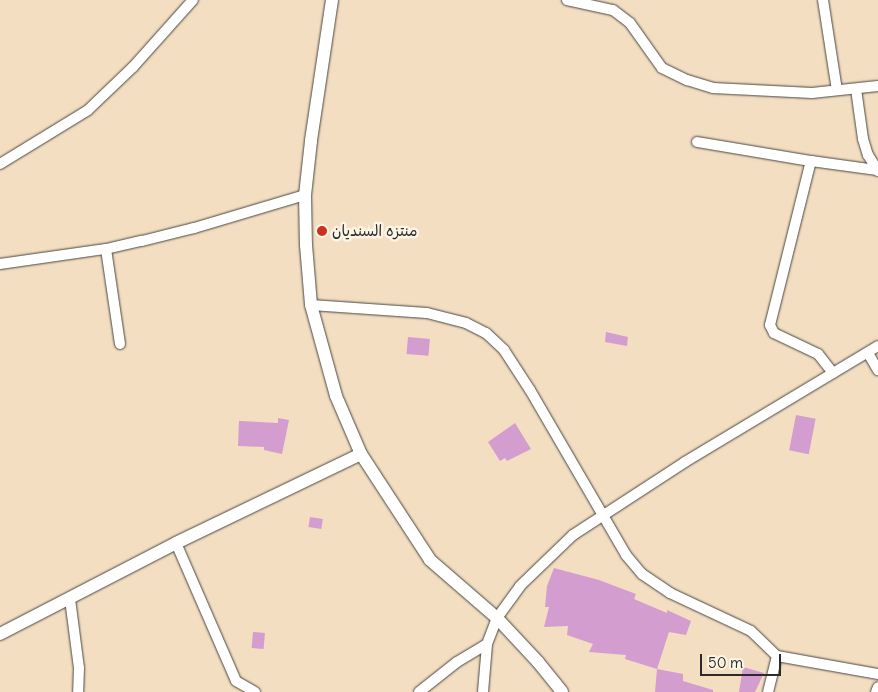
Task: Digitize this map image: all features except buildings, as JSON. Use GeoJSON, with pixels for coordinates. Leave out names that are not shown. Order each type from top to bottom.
{"type":"FeatureCollection","features":[{"type":"Feature","properties":{"kind":"street"},"geometry":{"type":"LineString","coordinates":[[0,164],[88,110],[134,67],[193,0]]}},
{"type":"Feature","properties":{"kind":"street"},"geometry":{"type":"LineString","coordinates":[[332,0],[305,195],[307,263],[311,304],[336,396],[361,454],[430,560],[497,618],[538,662],[562,692]]}},
{"type":"Feature","properties":{"kind":"street"},"geometry":{"type":"LineString","coordinates":[[567,0],[603,6],[621,15],[662,68],[687,80],[713,88],[812,93],[878,86]]}},
{"type":"Feature","properties":{"kind":"street"},"geometry":{"type":"LineString","coordinates":[[823,0],[837,90]]}},
{"type":"Feature","properties":{"kind":"street"},"geometry":{"type":"LineString","coordinates":[[856,89],[863,139],[868,156],[878,170]]}},
{"type":"Feature","properties":{"kind":"street"},"geometry":{"type":"LineString","coordinates":[[697,142],[878,170]]}},
{"type":"Feature","properties":{"kind":"street"},"geometry":{"type":"LineString","coordinates":[[811,161],[770,328],[774,333],[818,354],[833,372]]}},
{"type":"Feature","properties":{"kind":"street"},"geometry":{"type":"LineString","coordinates":[[0,264],[106,249],[194,228],[305,195]]}},
{"type":"Feature","properties":{"kind":"street"},"geometry":{"type":"LineString","coordinates":[[106,249],[120,344]]}},
{"type":"Feature","properties":{"kind":"street"},"geometry":{"type":"LineString","coordinates":[[311,304],[427,314],[466,323],[486,333],[504,350],[530,390],[626,555],[642,574],[670,593],[751,631],[777,656],[878,674]]}},
{"type":"Feature","properties":{"kind":"street"},"geometry":{"type":"LineString","coordinates":[[484,692],[487,644],[497,618],[520,586],[549,556],[573,535],[602,514],[878,346]]}},
{"type":"Feature","properties":{"kind":"street"},"geometry":{"type":"LineString","coordinates":[[868,353],[878,370]]}},
{"type":"Feature","properties":{"kind":"street"},"geometry":{"type":"LineString","coordinates":[[0,634],[176,543],[361,454]]}},
{"type":"Feature","properties":{"kind":"street"},"geometry":{"type":"LineString","coordinates":[[176,543],[236,681],[238,692]]}},
{"type":"Feature","properties":{"kind":"street"},"geometry":{"type":"LineString","coordinates":[[70,599],[79,668],[78,692]]}},
{"type":"Feature","properties":{"kind":"street"},"geometry":{"type":"LineString","coordinates":[[419,692],[457,662],[487,644]]}},
{"type":"Feature","properties":{"kind":"street"},"geometry":{"type":"LineString","coordinates":[[768,692],[777,656]]}},
{"type":"Feature","properties":{"kind":"street"},"geometry":{"type":"LineString","coordinates":[[236,681],[255,692]]}},
{"type":"Feature","properties":{"kind":"street"},"geometry":{"type":"LineString","coordinates":[[876,692],[878,687]]}},
{"type":"Feature","properties":{"kind":"place","name":"منتزه السنديان"},"geometry":{"type":"Point","coordinates":[322,231]}}]}
